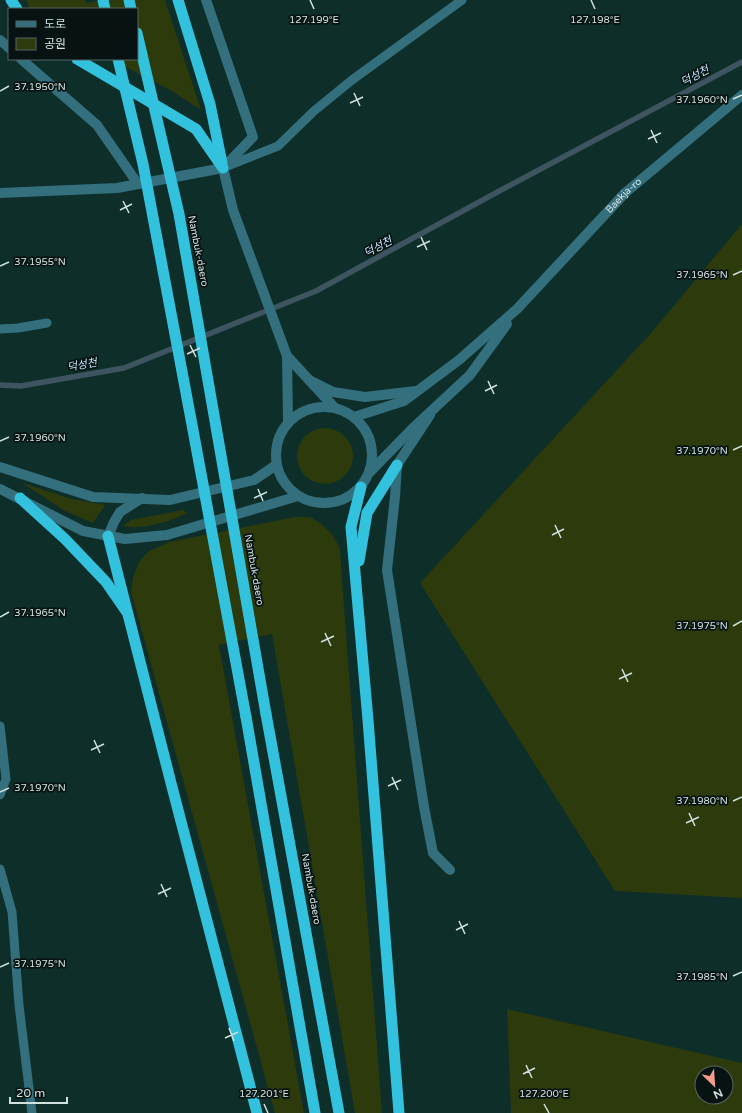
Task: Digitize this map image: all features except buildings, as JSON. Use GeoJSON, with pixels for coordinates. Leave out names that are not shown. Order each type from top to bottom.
{"type":"FeatureCollection","features":[{"type":"Feature","properties":{"kind":"highway"},"geometry":{"type":"LineString","coordinates":[[178,0],[210,104],[223,168]]}},
{"type":"Feature","properties":{"kind":"highway","name":"Nambuk-daero"},"geometry":{"type":"LineString","coordinates":[[138,37],[180,221],[266,714],[339,1113]]}},
{"type":"Feature","properties":{"kind":"highway"},"geometry":{"type":"LineString","coordinates":[[79,60],[196,129],[223,168]]}},
{"type":"Feature","properties":{"kind":"highway"},"geometry":{"type":"LineString","coordinates":[[118,60],[143,164],[196,445],[246,717],[315,1113]]}},
{"type":"Feature","properties":{"kind":"highway"},"geometry":{"type":"LineString","coordinates":[[356,573],[367,513],[397,465]]}},
{"type":"Feature","properties":{"kind":"highway"},"geometry":{"type":"LineString","coordinates":[[361,487],[351,527],[356,573],[399,1113]]}},
{"type":"Feature","properties":{"kind":"highway"},"geometry":{"type":"LineString","coordinates":[[20,498],[65,539],[106,582],[130,618]]}},
{"type":"Feature","properties":{"kind":"highway"},"geometry":{"type":"LineString","coordinates":[[108,536],[257,1113]]}},
{"type":"Feature","properties":{"kind":"street"},"geometry":{"type":"LineString","coordinates":[[0,192],[117,188],[223,168],[252,137],[206,0]]}},
{"type":"Feature","properties":{"kind":"street"},"geometry":{"type":"LineString","coordinates":[[0,40],[8,47]]}},
{"type":"Feature","properties":{"kind":"street"},"geometry":{"type":"LineString","coordinates":[[22,60],[97,125],[138,184]]}},
{"type":"Feature","properties":{"kind":"street","name":"Baekja-ro"},"geometry":{"type":"LineString","coordinates":[[517,309],[624,193],[742,95]]}},
{"type":"Feature","properties":{"kind":"street"},"geometry":{"type":"LineString","coordinates":[[223,168],[233,210],[287,356],[288,422]]}},
{"type":"Feature","properties":{"kind":"street"},"geometry":{"type":"LineString","coordinates":[[354,418],[404,401],[459,360],[517,309]]}},
{"type":"Feature","properties":{"kind":"street"},"geometry":{"type":"LineString","coordinates":[[370,472],[373,456],[370,439],[362,424],[349,413],[334,407],[317,407],[301,412],[288,422],[280,434],[275,449],[276,465],[281,479],[291,491],[304,500],[319,504],[335,503],[349,497],[361,487],[370,472],[433,409],[470,375],[517,309]]}},
{"type":"Feature","properties":{"kind":"street"},"geometry":{"type":"LineString","coordinates":[[287,356],[334,407]]}},
{"type":"Feature","properties":{"kind":"street"},"geometry":{"type":"LineString","coordinates":[[309,380],[333,392],[365,397],[418,390]]}},
{"type":"Feature","properties":{"kind":"street"},"geometry":{"type":"LineString","coordinates":[[433,409],[397,465],[387,570],[425,815],[434,853],[450,870]]}},
{"type":"Feature","properties":{"kind":"street"},"geometry":{"type":"LineString","coordinates":[[0,466],[93,497],[170,500],[254,480],[276,465]]}},
{"type":"Feature","properties":{"kind":"street"},"geometry":{"type":"LineString","coordinates":[[0,489],[83,531],[125,539],[167,535],[298,496]]}},
{"type":"Feature","properties":{"kind":"street"},"geometry":{"type":"LineString","coordinates":[[108,536],[120,512],[142,498]]}},
{"type":"Feature","properties":{"kind":"lane"},"geometry":{"type":"LineString","coordinates":[[223,168],[278,146],[314,111],[352,80],[462,0]]}},
{"type":"Feature","properties":{"kind":"lane"},"geometry":{"type":"LineString","coordinates":[[0,329],[18,328],[47,323]]}},
{"type":"Feature","properties":{"kind":"lane"},"geometry":{"type":"LineString","coordinates":[[0,726],[6,779],[0,795]]}},
{"type":"Feature","properties":{"kind":"lane"},"geometry":{"type":"LineString","coordinates":[[0,869],[12,912],[19,1005],[32,1113]]}},
{"type":"Feature","properties":{"kind":"green space"},"geometry":{"type":"Polygon","coordinates":[[[26,0],[85,0],[86,3],[104,0],[165,0],[201,110],[172,91],[112,60],[138,60],[138,8],[30,8],[26,0]]]}},
{"type":"Feature","properties":{"kind":"green space"},"geometry":{"type":"Polygon","coordinates":[[[742,224],[742,898],[615,891],[420,583],[652,332],[742,224]]]}},
{"type":"Feature","properties":{"kind":"green space"},"geometry":{"type":"Polygon","coordinates":[[[320,428],[330,428],[345,436],[351,445],[353,456],[351,467],[345,476],[330,484],[320,484],[309,479],[302,472],[297,461],[297,451],[302,440],[309,433],[320,428]]]}},
{"type":"Feature","properties":{"kind":"green space"},"geometry":{"type":"Polygon","coordinates":[[[22,483],[72,499],[105,505],[93,523],[65,511],[22,483]]]}},
{"type":"Feature","properties":{"kind":"green space"},"geometry":{"type":"Polygon","coordinates":[[[183,510],[187,513],[164,522],[138,527],[123,526],[131,520],[183,510]]]}},
{"type":"Feature","properties":{"kind":"green space"},"geometry":{"type":"Polygon","coordinates":[[[295,517],[310,517],[320,523],[332,534],[340,548],[382,1113],[355,1113],[272,634],[219,645],[304,1113],[275,1113],[131,592],[133,577],[139,562],[148,552],[169,542],[295,517]]]}},
{"type":"Feature","properties":{"kind":"green space"},"geometry":{"type":"Polygon","coordinates":[[[507,1009],[742,1063],[742,1113],[511,1113],[507,1009]]]}},
{"type":"Feature","properties":{"kind":"waterway","name":"덕성천"},"geometry":{"type":"LineString","coordinates":[[0,385],[21,386],[124,368],[316,291],[503,189],[742,62]]}}]}
